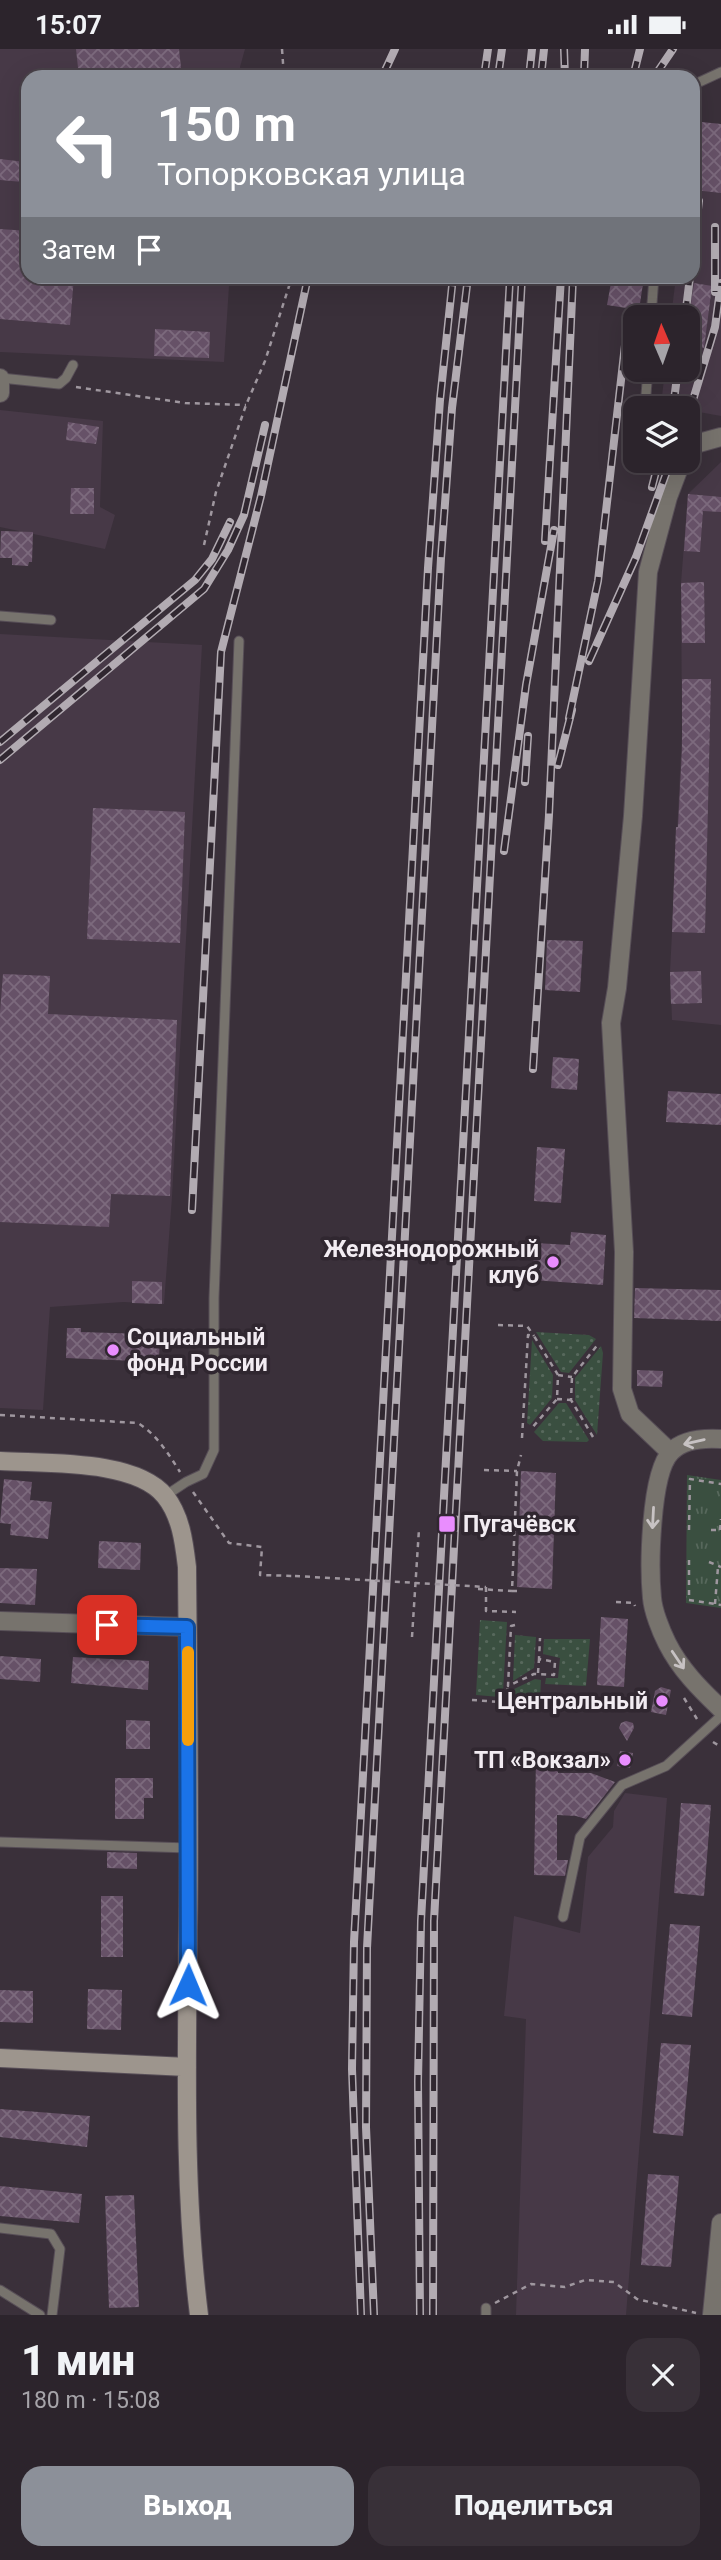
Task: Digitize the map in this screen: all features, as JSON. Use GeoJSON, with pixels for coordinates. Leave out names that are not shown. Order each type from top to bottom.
{"type":"FeatureCollection","features":[{"type":"Feature","properties":{"kind":"street"},"geometry":{"type":"LineString","coordinates":[[700,444],[721,437]]}},
{"type":"Feature","properties":{"kind":"street"},"geometry":{"type":"LineString","coordinates":[[670,1452],[630,1414],[622,1389],[624,1252],[611,1023],[617,988],[633,816],[648,572],[677,473]]}},
{"type":"Feature","properties":{"kind":"street"},"geometry":{"type":"LineString","coordinates":[[721,1439],[685,1442],[670,1452],[656,1487],[652,1516],[652,1600],[666,1643],[695,1685],[721,1709]]}},
{"type":"Feature","properties":{"kind":"street"},"geometry":{"type":"LineString","coordinates":[[0,1461],[110,1468],[135,1475],[165,1496],[176,1515],[183,1539],[187,1567],[187,2067],[191,2254],[200,2315]]}},
{"type":"Feature","properties":{"kind":"street"},"geometry":{"type":"LineString","coordinates":[[0,1621],[187,1627]]}},
{"type":"Feature","properties":{"kind":"street"},"geometry":{"type":"LineString","coordinates":[[0,2058],[187,2067]]}},
{"type":"Feature","properties":{"kind":"street"},"geometry":{"type":"LineString","coordinates":[[712,2315],[718,2295],[721,2223]]}},
{"type":"Feature","properties":{"kind":"lane"},"geometry":{"type":"LineString","coordinates":[[700,82],[721,72]]}},
{"type":"Feature","properties":{"kind":"lane"},"geometry":{"type":"LineString","coordinates":[[652,305],[653,284]]}},
{"type":"Feature","properties":{"kind":"lane"},"geometry":{"type":"LineString","coordinates":[[0,383],[59,384],[73,365]]}},
{"type":"Feature","properties":{"kind":"lane"},"geometry":{"type":"LineString","coordinates":[[0,616],[51,620]]}},
{"type":"Feature","properties":{"kind":"lane"},"geometry":{"type":"LineString","coordinates":[[165,1496],[203,1473],[214,1450],[214,1298],[239,641]]}},
{"type":"Feature","properties":{"kind":"lane"},"geometry":{"type":"LineString","coordinates":[[563,1917],[580,1837],[622,1785],[666,1766],[721,1716]]}},
{"type":"Feature","properties":{"kind":"lane"},"geometry":{"type":"LineString","coordinates":[[0,1842],[189,1848]]}},
{"type":"Feature","properties":{"kind":"lane"},"geometry":{"type":"LineString","coordinates":[[0,2228],[51,2234],[60,2249],[52,2315]]}},
{"type":"Feature","properties":{"kind":"lane"},"geometry":{"type":"LineString","coordinates":[[0,2290],[40,2315]]}},
{"type":"Feature","properties":{"kind":"path"},"geometry":{"type":"LineString","coordinates":[[282,49],[284,70]]}},
{"type":"Feature","properties":{"kind":"path"},"geometry":{"type":"LineString","coordinates":[[204,545],[216,492],[246,405],[265,361],[290,284]]}},
{"type":"Feature","properties":{"kind":"path"},"geometry":{"type":"LineString","coordinates":[[59,384],[185,403],[246,405]]}},
{"type":"Feature","properties":{"kind":"path"},"geometry":{"type":"LineString","coordinates":[[498,1325],[527,1326],[558,1375],[557,1399],[531,1429]]}},
{"type":"Feature","properties":{"kind":"path"},"geometry":{"type":"LineString","coordinates":[[522,1438],[528,1335],[534,1336]]}},
{"type":"Feature","properties":{"kind":"path"},"geometry":{"type":"LineString","coordinates":[[593,1437],[570,1400],[572,1377],[599,1343]]}},
{"type":"Feature","properties":{"kind":"path"},"geometry":{"type":"LineString","coordinates":[[558,1375],[572,1377]]}},
{"type":"Feature","properties":{"kind":"path"},"geometry":{"type":"LineString","coordinates":[[557,1399],[570,1400]]}},
{"type":"Feature","properties":{"kind":"path"},"geometry":{"type":"LineString","coordinates":[[478,1589],[514,1591],[517,1471],[522,1455]]}},
{"type":"Feature","properties":{"kind":"path"},"geometry":{"type":"LineString","coordinates":[[484,1470],[517,1471]]}},
{"type":"Feature","properties":{"kind":"path"},"geometry":{"type":"LineString","coordinates":[[690,1530],[690,1479],[721,1484]]}},
{"type":"Feature","properties":{"kind":"path"},"geometry":{"type":"LineString","coordinates":[[711,1530],[721,1531],[721,1519]]}},
{"type":"Feature","properties":{"kind":"path"},"geometry":{"type":"LineString","coordinates":[[412,1637],[419,1529]]}},
{"type":"Feature","properties":{"kind":"path"},"geometry":{"type":"LineString","coordinates":[[262,1547],[260,1575],[486,1587],[485,1611],[516,1612]]}},
{"type":"Feature","properties":{"kind":"path"},"geometry":{"type":"LineString","coordinates":[[689,1560],[689,1600],[721,1605]]}},
{"type":"Feature","properties":{"kind":"path"},"geometry":{"type":"LineString","coordinates":[[709,1562],[719,1567],[715,1604]]}},
{"type":"Feature","properties":{"kind":"path"},"geometry":{"type":"LineString","coordinates":[[472,1700],[500,1702],[506,1698],[512,1626],[515,1625]]}},
{"type":"Feature","properties":{"kind":"path"},"geometry":{"type":"LineString","coordinates":[[538,1674],[540,1638]]}},
{"type":"Feature","properties":{"kind":"path"},"geometry":{"type":"LineString","coordinates":[[508,1686],[538,1674],[554,1675],[555,1662],[539,1659]]}},
{"type":"Feature","properties":{"kind":"path"},"geometry":{"type":"LineString","coordinates":[[486,2312],[531,2284],[565,2287],[585,2280],[614,2282],[637,2299],[672,2305],[702,2315]]}},
{"type":"Feature","properties":{"kind":"shaded area"},"geometry":{"type":"Polygon","coordinates":[[[0,49],[245,49],[241,70],[21,70],[21,284],[234,284],[229,286],[224,362],[0,352],[0,49]]]}},
{"type":"Feature","properties":{"kind":"shaded area"},"geometry":{"type":"Polygon","coordinates":[[[701,122],[721,124],[721,416],[700,412],[700,396],[662,396],[664,382],[700,382],[700,305],[672,305],[675,284],[700,284],[701,122]]]}},
{"type":"Feature","properties":{"kind":"shaded area"},"geometry":{"type":"Polygon","coordinates":[[[0,410],[103,421],[100,507],[115,515],[105,549],[0,527],[0,410]]]}},
{"type":"Feature","properties":{"kind":"shaded area"},"geometry":{"type":"Polygon","coordinates":[[[721,462],[721,1025],[672,1020],[670,972],[682,733],[681,583],[688,494],[721,462]]]}},
{"type":"Feature","properties":{"kind":"shaded area"},"geometry":{"type":"Polygon","coordinates":[[[0,634],[202,645],[164,1304],[123,1302],[50,1307],[43,1410],[0,1408],[0,634]]]}},
{"type":"Feature","properties":{"kind":"shaded area"},"geometry":{"type":"Polygon","coordinates":[[[625,1793],[667,1798],[626,2315],[516,2315],[526,2019],[504,2016],[514,1916],[580,1933],[588,1857],[613,1827],[614,1811],[625,1793]]]}},
{"type":"Feature","properties":{"kind":"green space"},"geometry":{"type":"Polygon","coordinates":[[[536,1332],[589,1335],[596,1339],[569,1373],[561,1372],[536,1332]]]}},
{"type":"Feature","properties":{"kind":"green space"},"geometry":{"type":"Polygon","coordinates":[[[532,1340],[553,1375],[552,1398],[530,1425],[527,1423],[532,1340]]]}},
{"type":"Feature","properties":{"kind":"green space"},"geometry":{"type":"Polygon","coordinates":[[[601,1346],[603,1353],[597,1435],[575,1400],[575,1378],[601,1346]]]}},
{"type":"Feature","properties":{"kind":"green space"},"geometry":{"type":"Polygon","coordinates":[[[559,1403],[566,1403],[589,1440],[587,1442],[543,1441],[534,1432],[559,1403]]]}},
{"type":"Feature","properties":{"kind":"green space"},"geometry":{"type":"Polygon","coordinates":[[[687,1475],[721,1480],[721,1608],[686,1603],[687,1475]]]}},
{"type":"Feature","properties":{"kind":"green space"},"geometry":{"type":"Polygon","coordinates":[[[480,1620],[507,1622],[503,1692],[500,1697],[476,1695],[480,1620]]]}},
{"type":"Feature","properties":{"kind":"green space"},"geometry":{"type":"Polygon","coordinates":[[[515,1635],[536,1637],[534,1668],[513,1681],[515,1635]]]}},
{"type":"Feature","properties":{"kind":"green space"},"geometry":{"type":"Polygon","coordinates":[[[544,1639],[590,1639],[586,1686],[545,1684],[546,1678],[558,1678],[560,1658],[543,1654],[544,1639]]]}},
{"type":"Feature","properties":{"kind":"green space"},"geometry":{"type":"Polygon","coordinates":[[[535,1679],[541,1680],[540,1700],[512,1698],[512,1690],[535,1679]]]}},
{"type":"Feature","properties":{"kind":"building"},"geometry":{"type":"Polygon","coordinates":[[[76,49],[179,49],[181,70],[78,70],[76,49]]]}},
{"type":"Feature","properties":{"kind":"building"},"geometry":{"type":"Polygon","coordinates":[[[701,122],[721,124],[721,193],[700,191],[701,122]]]}},
{"type":"Feature","properties":{"kind":"building"},"geometry":{"type":"Polygon","coordinates":[[[0,159],[21,162],[21,182],[0,180],[0,159]]]}},
{"type":"Feature","properties":{"kind":"building"},"geometry":{"type":"Polygon","coordinates":[[[0,229],[21,230],[21,284],[73,284],[70,325],[0,319],[0,229]]]}},
{"type":"Feature","properties":{"kind":"building"},"geometry":{"type":"Polygon","coordinates":[[[611,284],[643,284],[640,305],[623,305],[623,308],[607,305],[611,284]]]}},
{"type":"Feature","properties":{"kind":"building"},"geometry":{"type":"Polygon","coordinates":[[[694,284],[712,286],[704,348],[700,348],[700,305],[691,305],[694,284]]]}},
{"type":"Feature","properties":{"kind":"building"},"geometry":{"type":"Polygon","coordinates":[[[155,329],[210,332],[209,358],[154,356],[155,329]]]}},
{"type":"Feature","properties":{"kind":"building"},"geometry":{"type":"Polygon","coordinates":[[[68,422],[99,427],[96,444],[66,440],[68,422]]]}},
{"type":"Feature","properties":{"kind":"building"},"geometry":{"type":"Polygon","coordinates":[[[71,488],[94,488],[94,514],[70,514],[71,488]]]}},
{"type":"Feature","properties":{"kind":"building"},"geometry":{"type":"Polygon","coordinates":[[[688,494],[721,497],[721,512],[703,511],[700,552],[684,551],[688,494]]]}},
{"type":"Feature","properties":{"kind":"building"},"geometry":{"type":"Polygon","coordinates":[[[1,531],[33,532],[32,562],[29,562],[28,566],[12,565],[12,558],[0,558],[1,531]]]}},
{"type":"Feature","properties":{"kind":"building"},"geometry":{"type":"Polygon","coordinates":[[[704,582],[705,643],[682,643],[681,583],[704,582]]]}},
{"type":"Feature","properties":{"kind":"building"},"geometry":{"type":"Polygon","coordinates":[[[682,679],[711,679],[705,933],[672,932],[682,750],[682,679]]]}},
{"type":"Feature","properties":{"kind":"building"},"geometry":{"type":"Polygon","coordinates":[[[93,808],[185,812],[180,943],[87,939],[93,808]]]}},
{"type":"Feature","properties":{"kind":"building"},"geometry":{"type":"Polygon","coordinates":[[[547,940],[583,941],[580,992],[545,990],[547,940]]]}},
{"type":"Feature","properties":{"kind":"building"},"geometry":{"type":"Polygon","coordinates":[[[701,971],[702,1003],[671,1004],[670,972],[701,971]]]}},
{"type":"Feature","properties":{"kind":"building"},"geometry":{"type":"Polygon","coordinates":[[[3,974],[50,976],[48,1014],[177,1020],[170,1196],[111,1194],[109,1227],[0,1222],[0,1012],[3,974]]]}},
{"type":"Feature","properties":{"kind":"building"},"geometry":{"type":"Polygon","coordinates":[[[553,1057],[579,1059],[577,1090],[551,1088],[553,1057]]]}},
{"type":"Feature","properties":{"kind":"building"},"geometry":{"type":"Polygon","coordinates":[[[668,1091],[721,1094],[721,1125],[666,1122],[668,1091]]]}},
{"type":"Feature","properties":{"kind":"building"},"geometry":{"type":"Polygon","coordinates":[[[537,1147],[565,1149],[561,1203],[534,1201],[537,1147]]]}},
{"type":"Feature","properties":{"kind":"building"},"geometry":{"type":"Polygon","coordinates":[[[571,1232],[606,1235],[603,1285],[532,1280],[535,1243],[570,1245],[571,1232]]]}},
{"type":"Feature","properties":{"kind":"building"},"geometry":{"type":"Polygon","coordinates":[[[132,1281],[162,1282],[162,1304],[132,1303],[132,1281]]]}},
{"type":"Feature","properties":{"kind":"building"},"geometry":{"type":"Polygon","coordinates":[[[635,1288],[721,1290],[721,1321],[634,1318],[635,1288]]]}},
{"type":"Feature","properties":{"kind":"building"},"geometry":{"type":"Polygon","coordinates":[[[67,1328],[81,1328],[81,1332],[144,1334],[145,1330],[160,1331],[159,1362],[66,1358],[67,1328]]]}},
{"type":"Feature","properties":{"kind":"building"},"geometry":{"type":"Polygon","coordinates":[[[637,1370],[663,1371],[662,1387],[637,1386],[637,1370]]]}},
{"type":"Feature","properties":{"kind":"building","name":"Пугачёвск"},"geometry":{"type":"Polygon","coordinates":[[[521,1471],[556,1473],[552,1589],[517,1587],[521,1471]]]}},
{"type":"Feature","properties":{"kind":"building"},"geometry":{"type":"Polygon","coordinates":[[[4,1479],[32,1482],[30,1500],[52,1502],[48,1539],[10,1535],[11,1524],[0,1523],[4,1479]]]}},
{"type":"Feature","properties":{"kind":"building"},"geometry":{"type":"Polygon","coordinates":[[[99,1541],[141,1543],[140,1570],[98,1568],[99,1541]]]}},
{"type":"Feature","properties":{"kind":"building"},"geometry":{"type":"Polygon","coordinates":[[[0,1568],[37,1569],[35,1605],[0,1603],[0,1568]]]}},
{"type":"Feature","properties":{"kind":"building"},"geometry":{"type":"Polygon","coordinates":[[[601,1617],[628,1619],[624,1687],[597,1685],[601,1617]]]}},
{"type":"Feature","properties":{"kind":"building"},"geometry":{"type":"Polygon","coordinates":[[[0,1656],[41,1659],[40,1682],[0,1679],[0,1656]]]}},
{"type":"Feature","properties":{"kind":"building"},"geometry":{"type":"Polygon","coordinates":[[[73,1657],[149,1661],[148,1690],[71,1683],[73,1657]]]}},
{"type":"Feature","properties":{"kind":"building"},"geometry":{"type":"Polygon","coordinates":[[[661,1687],[671,1690],[666,1715],[651,1712],[655,1691],[661,1687]]]}},
{"type":"Feature","properties":{"kind":"building"},"geometry":{"type":"Polygon","coordinates":[[[126,1720],[150,1721],[150,1749],[126,1749],[126,1720]]]}},
{"type":"Feature","properties":{"kind":"building"},"geometry":{"type":"Polygon","coordinates":[[[621,1723],[633,1723],[634,1728],[627,1741],[619,1728],[621,1723]]]}},
{"type":"Feature","properties":{"kind":"building","name":"ТП «Вокзал»"},"geometry":{"type":"Polygon","coordinates":[[[620,1751],[633,1753],[630,1768],[617,1766],[620,1751]]]}},
{"type":"Feature","properties":{"kind":"building"},"geometry":{"type":"Polygon","coordinates":[[[536,1758],[558,1758],[558,1773],[591,1773],[615,1782],[586,1819],[557,1815],[557,1860],[568,1860],[565,1876],[534,1875],[536,1758]]]}},
{"type":"Feature","properties":{"kind":"building"},"geometry":{"type":"Polygon","coordinates":[[[115,1778],[153,1778],[153,1798],[144,1798],[144,1819],[115,1819],[115,1778]]]}},
{"type":"Feature","properties":{"kind":"building"},"geometry":{"type":"Polygon","coordinates":[[[681,1803],[711,1805],[704,1896],[674,1893],[681,1803]]]}},
{"type":"Feature","properties":{"kind":"building"},"geometry":{"type":"Polygon","coordinates":[[[107,1852],[137,1853],[137,1869],[107,1868],[107,1852]]]}},
{"type":"Feature","properties":{"kind":"building"},"geometry":{"type":"Polygon","coordinates":[[[101,1896],[123,1896],[123,1957],[101,1957],[101,1896]]]}},
{"type":"Feature","properties":{"kind":"building"},"geometry":{"type":"Polygon","coordinates":[[[670,1924],[700,1926],[692,2017],[662,2014],[670,1924]]]}},
{"type":"Feature","properties":{"kind":"building"},"geometry":{"type":"Polygon","coordinates":[[[88,1989],[122,1990],[121,2030],[87,2029],[88,1989]]]}},
{"type":"Feature","properties":{"kind":"building"},"geometry":{"type":"Polygon","coordinates":[[[0,1990],[33,1991],[33,2023],[0,2022],[0,1990]]]}},
{"type":"Feature","properties":{"kind":"building"},"geometry":{"type":"Polygon","coordinates":[[[661,2043],[691,2045],[683,2136],[653,2133],[661,2043]]]}},
{"type":"Feature","properties":{"kind":"building"},"geometry":{"type":"Polygon","coordinates":[[[0,2109],[90,2116],[87,2147],[0,2137],[0,2109]]]}},
{"type":"Feature","properties":{"kind":"building"},"geometry":{"type":"Polygon","coordinates":[[[648,2174],[679,2176],[671,2267],[641,2265],[648,2174]]]}},
{"type":"Feature","properties":{"kind":"building"},"geometry":{"type":"Polygon","coordinates":[[[0,2186],[82,2194],[79,2223],[0,2216],[0,2186]]]}},
{"type":"Feature","properties":{"kind":"building"},"geometry":{"type":"Polygon","coordinates":[[[134,2195],[139,2307],[109,2308],[105,2196],[134,2195]]]}},
{"type":"Feature","properties":{"kind":"railway"},"geometry":{"type":"LineString","coordinates":[[385,70],[395,49]]}},
{"type":"Feature","properties":{"kind":"railway"},"geometry":{"type":"LineString","coordinates":[[485,70],[488,49]]}},
{"type":"Feature","properties":{"kind":"railway"},"geometry":{"type":"LineString","coordinates":[[499,70],[502,49]]}},
{"type":"Feature","properties":{"kind":"railway"},"geometry":{"type":"LineString","coordinates":[[530,70],[532,49]]}},
{"type":"Feature","properties":{"kind":"railway"},"geometry":{"type":"LineString","coordinates":[[542,70],[544,49]]}},
{"type":"Feature","properties":{"kind":"railway"},"geometry":{"type":"LineString","coordinates":[[564,49],[565,70]]}},
{"type":"Feature","properties":{"kind":"railway"},"geometry":{"type":"LineString","coordinates":[[584,70],[585,49]]}},
{"type":"Feature","properties":{"kind":"railway"},"geometry":{"type":"LineString","coordinates":[[635,70],[640,49]]}},
{"type":"Feature","properties":{"kind":"railway"},"geometry":{"type":"LineString","coordinates":[[659,70],[673,49]]}},
{"type":"Feature","properties":{"kind":"railway"},"geometry":{"type":"LineString","coordinates":[[715,227],[715,292]]}},
{"type":"Feature","properties":{"kind":"railway"},"geometry":{"type":"LineString","coordinates":[[694,396],[715,327],[721,283]]}},
{"type":"Feature","properties":{"kind":"railway"},"geometry":{"type":"LineString","coordinates":[[192,1210],[221,652],[261,496],[306,284]]}},
{"type":"Feature","properties":{"kind":"railway"},"geometry":{"type":"LineString","coordinates":[[361,2315],[352,2069],[354,1942],[428,568],[440,400],[452,284]]}},
{"type":"Feature","properties":{"kind":"railway"},"geometry":{"type":"LineString","coordinates":[[374,2315],[366,2127],[367,1948],[441,558],[452,408],[467,284]]}},
{"type":"Feature","properties":{"kind":"railway"},"geometry":{"type":"LineString","coordinates":[[420,2315],[418,2082],[421,1921],[510,284]]}},
{"type":"Feature","properties":{"kind":"railway"},"geometry":{"type":"LineString","coordinates":[[433,2315],[434,1921],[522,284]]}},
{"type":"Feature","properties":{"kind":"railway"},"geometry":{"type":"LineString","coordinates":[[545,541],[561,284]]}},
{"type":"Feature","properties":{"kind":"railway"},"geometry":{"type":"LineString","coordinates":[[533,1069],[549,815],[573,284]]}},
{"type":"Feature","properties":{"kind":"railway"},"geometry":{"type":"LineString","coordinates":[[686,305],[689,284]]}},
{"type":"Feature","properties":{"kind":"railway"},"geometry":{"type":"LineString","coordinates":[[569,718],[598,581],[623,363]]}},
{"type":"Feature","properties":{"kind":"railway"},"geometry":{"type":"LineString","coordinates":[[675,396],[676,382]]}},
{"type":"Feature","properties":{"kind":"railway"},"geometry":{"type":"LineString","coordinates":[[0,760],[204,589],[228,550],[244,515],[265,425]]}},
{"type":"Feature","properties":{"kind":"railway"},"geometry":{"type":"LineString","coordinates":[[652,487],[656,473]]}},
{"type":"Feature","properties":{"kind":"railway"},"geometry":{"type":"LineString","coordinates":[[589,661],[636,557],[666,473]]}},
{"type":"Feature","properties":{"kind":"railway"},"geometry":{"type":"LineString","coordinates":[[0,742],[195,580],[212,559],[230,522]]}},
{"type":"Feature","properties":{"kind":"railway"},"geometry":{"type":"LineString","coordinates":[[504,851],[526,685],[554,530]]}},
{"type":"Feature","properties":{"kind":"railway"},"geometry":{"type":"LineString","coordinates":[[558,765],[572,710]]}},
{"type":"Feature","properties":{"kind":"railway"},"geometry":{"type":"LineString","coordinates":[[525,782],[528,736]]}},
{"type":"Feature","properties":{"kind":"slow traffic"},"geometry":{"type":"LineString","coordinates":[[188,1652],[188,1740]]}},
{"type":"Feature","properties":{"kind":"place","name":"Железнодорожный клуб"},"geometry":{"type":"Point","coordinates":[553,1262]}},
{"type":"Feature","properties":{"kind":"place","name":"Социальный фонд России"},"geometry":{"type":"Point","coordinates":[113,1350]}},
{"type":"Feature","properties":{"kind":"place","name":"Пугачёвск"},"geometry":{"type":"Point","coordinates":[447,1524]}},
{"type":"Feature","properties":{"kind":"place","name":"Центральный"},"geometry":{"type":"Point","coordinates":[662,1701]}},
{"type":"Feature","properties":{"kind":"place","name":"ТП «Вокзал»"},"geometry":{"type":"Point","coordinates":[625,1760]}},
{"type":"Feature","properties":{"kind":"route"},"geometry":{"type":"LineString","coordinates":[[107,1625],[187,1627],[188,1985]]}}]}
